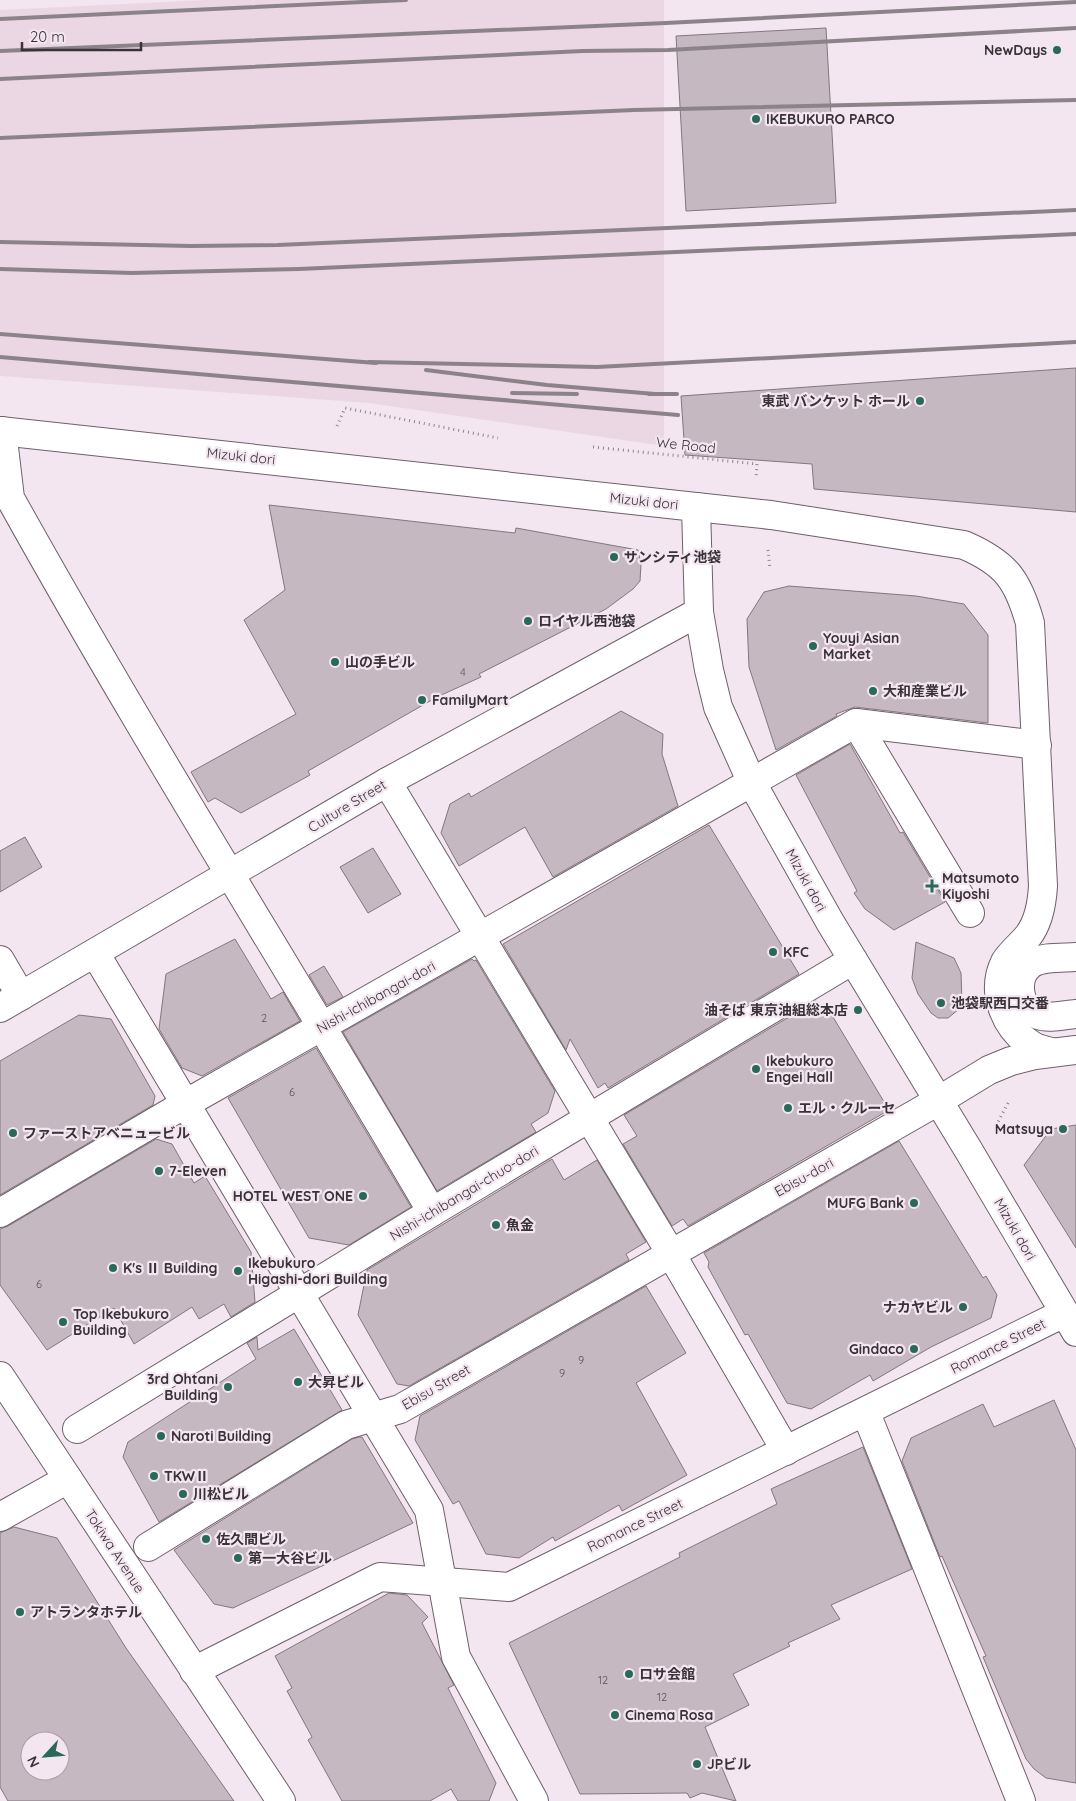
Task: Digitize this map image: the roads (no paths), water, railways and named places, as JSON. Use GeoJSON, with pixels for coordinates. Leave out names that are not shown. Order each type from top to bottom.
{"type":"FeatureCollection","features":[{"type":"Feature","properties":{"kind":"street","name":"Mizuki dori"},"geometry":{"type":"LineString","coordinates":[[1,431],[696,507],[699,612],[709,670],[718,707],[752,783],[853,960],[1070,1323]]}},
{"type":"Feature","properties":{"kind":"street"},"geometry":{"type":"LineString","coordinates":[[1,431],[10,498],[229,876],[323,1027],[432,1212]]}},
{"type":"Feature","properties":{"kind":"street"},"geometry":{"type":"LineString","coordinates":[[696,507],[771,515],[964,545],[988,555],[1008,573],[1023,597],[1030,623],[1038,745],[1042,901],[1034,927],[1005,963],[999,992],[1005,1016],[1017,1033],[1034,1046],[1064,1051]]}},
{"type":"Feature","properties":{"kind":"street","name":"Culture Street"},"geometry":{"type":"LineString","coordinates":[[11,1002],[387,782],[699,612]]}},
{"type":"Feature","properties":{"kind":"street"},"geometry":{"type":"LineString","coordinates":[[856,722],[1038,745]]}},
{"type":"Feature","properties":{"kind":"street"},"geometry":{"type":"LineString","coordinates":[[856,722],[970,913]]}},
{"type":"Feature","properties":{"kind":"street","name":"Nishi-ichibangai-dori"},"geometry":{"type":"LineString","coordinates":[[0,1213],[185,1104],[481,938],[856,722]]}},
{"type":"Feature","properties":{"kind":"street"},"geometry":{"type":"LineString","coordinates":[[387,782],[670,1252],[786,1451]]}},
{"type":"Feature","properties":{"kind":"street"},"geometry":{"type":"LineString","coordinates":[[95,953],[429,1510],[456,1657],[534,1801]]}},
{"type":"Feature","properties":{"kind":"street"},"geometry":{"type":"LineString","coordinates":[[1076,957],[1041,960],[1031,964],[1020,980],[1019,990],[1022,1001],[1036,1015],[1076,1014]]}},
{"type":"Feature","properties":{"kind":"street"},"geometry":{"type":"LineString","coordinates":[[0,960],[11,1002]]}},
{"type":"Feature","properties":{"kind":"street","name":"Nishi-ichibangai-chuo-dori"},"geometry":{"type":"LineString","coordinates":[[76,1429],[432,1212],[853,960]]}},
{"type":"Feature","properties":{"kind":"street"},"geometry":{"type":"LineString","coordinates":[[938,1101],[988,1070],[1011,1061],[1064,1051]]}},
{"type":"Feature","properties":{"kind":"street","name":"Ebisu-dori"},"geometry":{"type":"LineString","coordinates":[[670,1252],[938,1101]]}},
{"type":"Feature","properties":{"kind":"street","name":"Ebisu Street"},"geometry":{"type":"LineString","coordinates":[[148,1546],[346,1425],[400,1408],[670,1252]]}},
{"type":"Feature","properties":{"kind":"street","name":"Romance Street"},"geometry":{"type":"LineString","coordinates":[[194,1671],[380,1577],[509,1587],[866,1412],[1070,1323]]}},
{"type":"Feature","properties":{"kind":"street","name":"Tokiwa Avenue"},"geometry":{"type":"LineString","coordinates":[[0,1376],[281,1801]]}},
{"type":"Feature","properties":{"kind":"street"},"geometry":{"type":"LineString","coordinates":[[866,1412],[1022,1801]]}},
{"type":"Feature","properties":{"kind":"street"},"geometry":{"type":"LineString","coordinates":[[0,1517],[68,1479]]}},
{"type":"Feature","properties":{"kind":"railway"},"geometry":{"type":"LineString","coordinates":[[0,19],[406,0]]}},
{"type":"Feature","properties":{"kind":"railway"},"geometry":{"type":"LineString","coordinates":[[0,51],[666,23],[1076,2]]}},
{"type":"Feature","properties":{"kind":"railway"},"geometry":{"type":"LineString","coordinates":[[0,79],[583,51],[668,50],[1076,28]]}},
{"type":"Feature","properties":{"kind":"railway"},"geometry":{"type":"LineString","coordinates":[[0,138],[634,110],[1076,100]]}},
{"type":"Feature","properties":{"kind":"railway"},"geometry":{"type":"LineString","coordinates":[[0,242],[191,246],[278,245],[1076,210]]}},
{"type":"Feature","properties":{"kind":"railway"},"geometry":{"type":"LineString","coordinates":[[0,269],[132,273],[299,269],[1076,234]]}},
{"type":"Feature","properties":{"kind":"railway"},"geometry":{"type":"LineString","coordinates":[[0,334],[376,363]]}},
{"type":"Feature","properties":{"kind":"railway"},"geometry":{"type":"LineString","coordinates":[[369,362],[597,367],[1076,342]]}},
{"type":"Feature","properties":{"kind":"railway"},"geometry":{"type":"LineString","coordinates":[[0,357],[678,415]]}},
{"type":"Feature","properties":{"kind":"railway"},"geometry":{"type":"LineString","coordinates":[[426,370],[547,385],[655,394]]}},
{"type":"Feature","properties":{"kind":"railway"},"geometry":{"type":"LineString","coordinates":[[512,393],[577,394]]}},
{"type":"Feature","properties":{"kind":"railway"},"geometry":{"type":"LineString","coordinates":[[649,394],[677,394]]}},
{"type":"Feature","properties":{"kind":"place","name":"NewDays"},"geometry":{"type":"Point","coordinates":[1057,50]}},
{"type":"Feature","properties":{"kind":"place","name":"IKEBUKURO PARCO"},"geometry":{"type":"Point","coordinates":[756,119]}},
{"type":"Feature","properties":{"kind":"place","name":"東武 バンケット ホール"},"geometry":{"type":"Point","coordinates":[920,401]}},
{"type":"Feature","properties":{"kind":"place","name":"サンシティ池袋"},"geometry":{"type":"Point","coordinates":[614,557]}},
{"type":"Feature","properties":{"kind":"place","name":"ロイヤル西池袋"},"geometry":{"type":"Point","coordinates":[528,621]}},
{"type":"Feature","properties":{"kind":"place","name":"Youyi Asian Market"},"geometry":{"type":"Point","coordinates":[813,646]}},
{"type":"Feature","properties":{"kind":"place","name":"山の手ビル"},"geometry":{"type":"Point","coordinates":[335,662]}},
{"type":"Feature","properties":{"kind":"place","name":"大和産業ビル"},"geometry":{"type":"Point","coordinates":[873,691]}},
{"type":"Feature","properties":{"kind":"place","name":"FamilyMart"},"geometry":{"type":"Point","coordinates":[422,700]}},
{"type":"Feature","properties":{"kind":"place","name":"Matsumoto Kiyoshi"},"geometry":{"type":"Point","coordinates":[932,886]}},
{"type":"Feature","properties":{"kind":"place","name":"KFC"},"geometry":{"type":"Point","coordinates":[773,952]}},
{"type":"Feature","properties":{"kind":"place","name":"池袋駅西口交番"},"geometry":{"type":"Point","coordinates":[941,1003]}},
{"type":"Feature","properties":{"kind":"place","name":"油そば 東京油組総本店"},"geometry":{"type":"Point","coordinates":[858,1010]}},
{"type":"Feature","properties":{"kind":"place","name":"Ikebukuro Engei Hall"},"geometry":{"type":"Point","coordinates":[756,1069]}},
{"type":"Feature","properties":{"kind":"place","name":"エル・クルーセ"},"geometry":{"type":"Point","coordinates":[788,1108]}},
{"type":"Feature","properties":{"kind":"place","name":"Matsuya"},"geometry":{"type":"Point","coordinates":[1063,1129]}},
{"type":"Feature","properties":{"kind":"place","name":"ファーストアベニュービル"},"geometry":{"type":"Point","coordinates":[13,1133]}},
{"type":"Feature","properties":{"kind":"place","name":"7-Eleven"},"geometry":{"type":"Point","coordinates":[159,1171]}},
{"type":"Feature","properties":{"kind":"place","name":"HOTEL WEST ONE"},"geometry":{"type":"Point","coordinates":[363,1196]}},
{"type":"Feature","properties":{"kind":"place","name":"MUFG Bank"},"geometry":{"type":"Point","coordinates":[914,1203]}},
{"type":"Feature","properties":{"kind":"place","name":"魚金"},"geometry":{"type":"Point","coordinates":[496,1225]}},
{"type":"Feature","properties":{"kind":"place","name":"K's Ⅱ Building"},"geometry":{"type":"Point","coordinates":[113,1268]}},
{"type":"Feature","properties":{"kind":"place","name":"Ikebukuro Higashi-dori Building"},"geometry":{"type":"Point","coordinates":[238,1271]}},
{"type":"Feature","properties":{"kind":"place","name":"ナカヤビル"},"geometry":{"type":"Point","coordinates":[963,1307]}},
{"type":"Feature","properties":{"kind":"place","name":"Top Ikebukuro Building"},"geometry":{"type":"Point","coordinates":[63,1322]}},
{"type":"Feature","properties":{"kind":"place","name":"Gindaco"},"geometry":{"type":"Point","coordinates":[914,1349]}},
{"type":"Feature","properties":{"kind":"place","name":"大昇ビル"},"geometry":{"type":"Point","coordinates":[298,1382]}},
{"type":"Feature","properties":{"kind":"place","name":"3rd Ohtani Building"},"geometry":{"type":"Point","coordinates":[228,1387]}},
{"type":"Feature","properties":{"kind":"place","name":"Naroti Building"},"geometry":{"type":"Point","coordinates":[161,1436]}},
{"type":"Feature","properties":{"kind":"place","name":"TKWⅡ"},"geometry":{"type":"Point","coordinates":[154,1476]}},
{"type":"Feature","properties":{"kind":"place","name":"川松ビル"},"geometry":{"type":"Point","coordinates":[183,1494]}},
{"type":"Feature","properties":{"kind":"place","name":"佐久間ビル"},"geometry":{"type":"Point","coordinates":[206,1539]}},
{"type":"Feature","properties":{"kind":"place","name":"第一大谷ビル"},"geometry":{"type":"Point","coordinates":[238,1558]}},
{"type":"Feature","properties":{"kind":"place","name":"アトランタホテル"},"geometry":{"type":"Point","coordinates":[20,1612]}},
{"type":"Feature","properties":{"kind":"place","name":"ロサ会館"},"geometry":{"type":"Point","coordinates":[629,1674]}},
{"type":"Feature","properties":{"kind":"place","name":"Cinema Rosa"},"geometry":{"type":"Point","coordinates":[615,1715]}},
{"type":"Feature","properties":{"kind":"place","name":"JPビル"},"geometry":{"type":"Point","coordinates":[697,1764]}}]}
